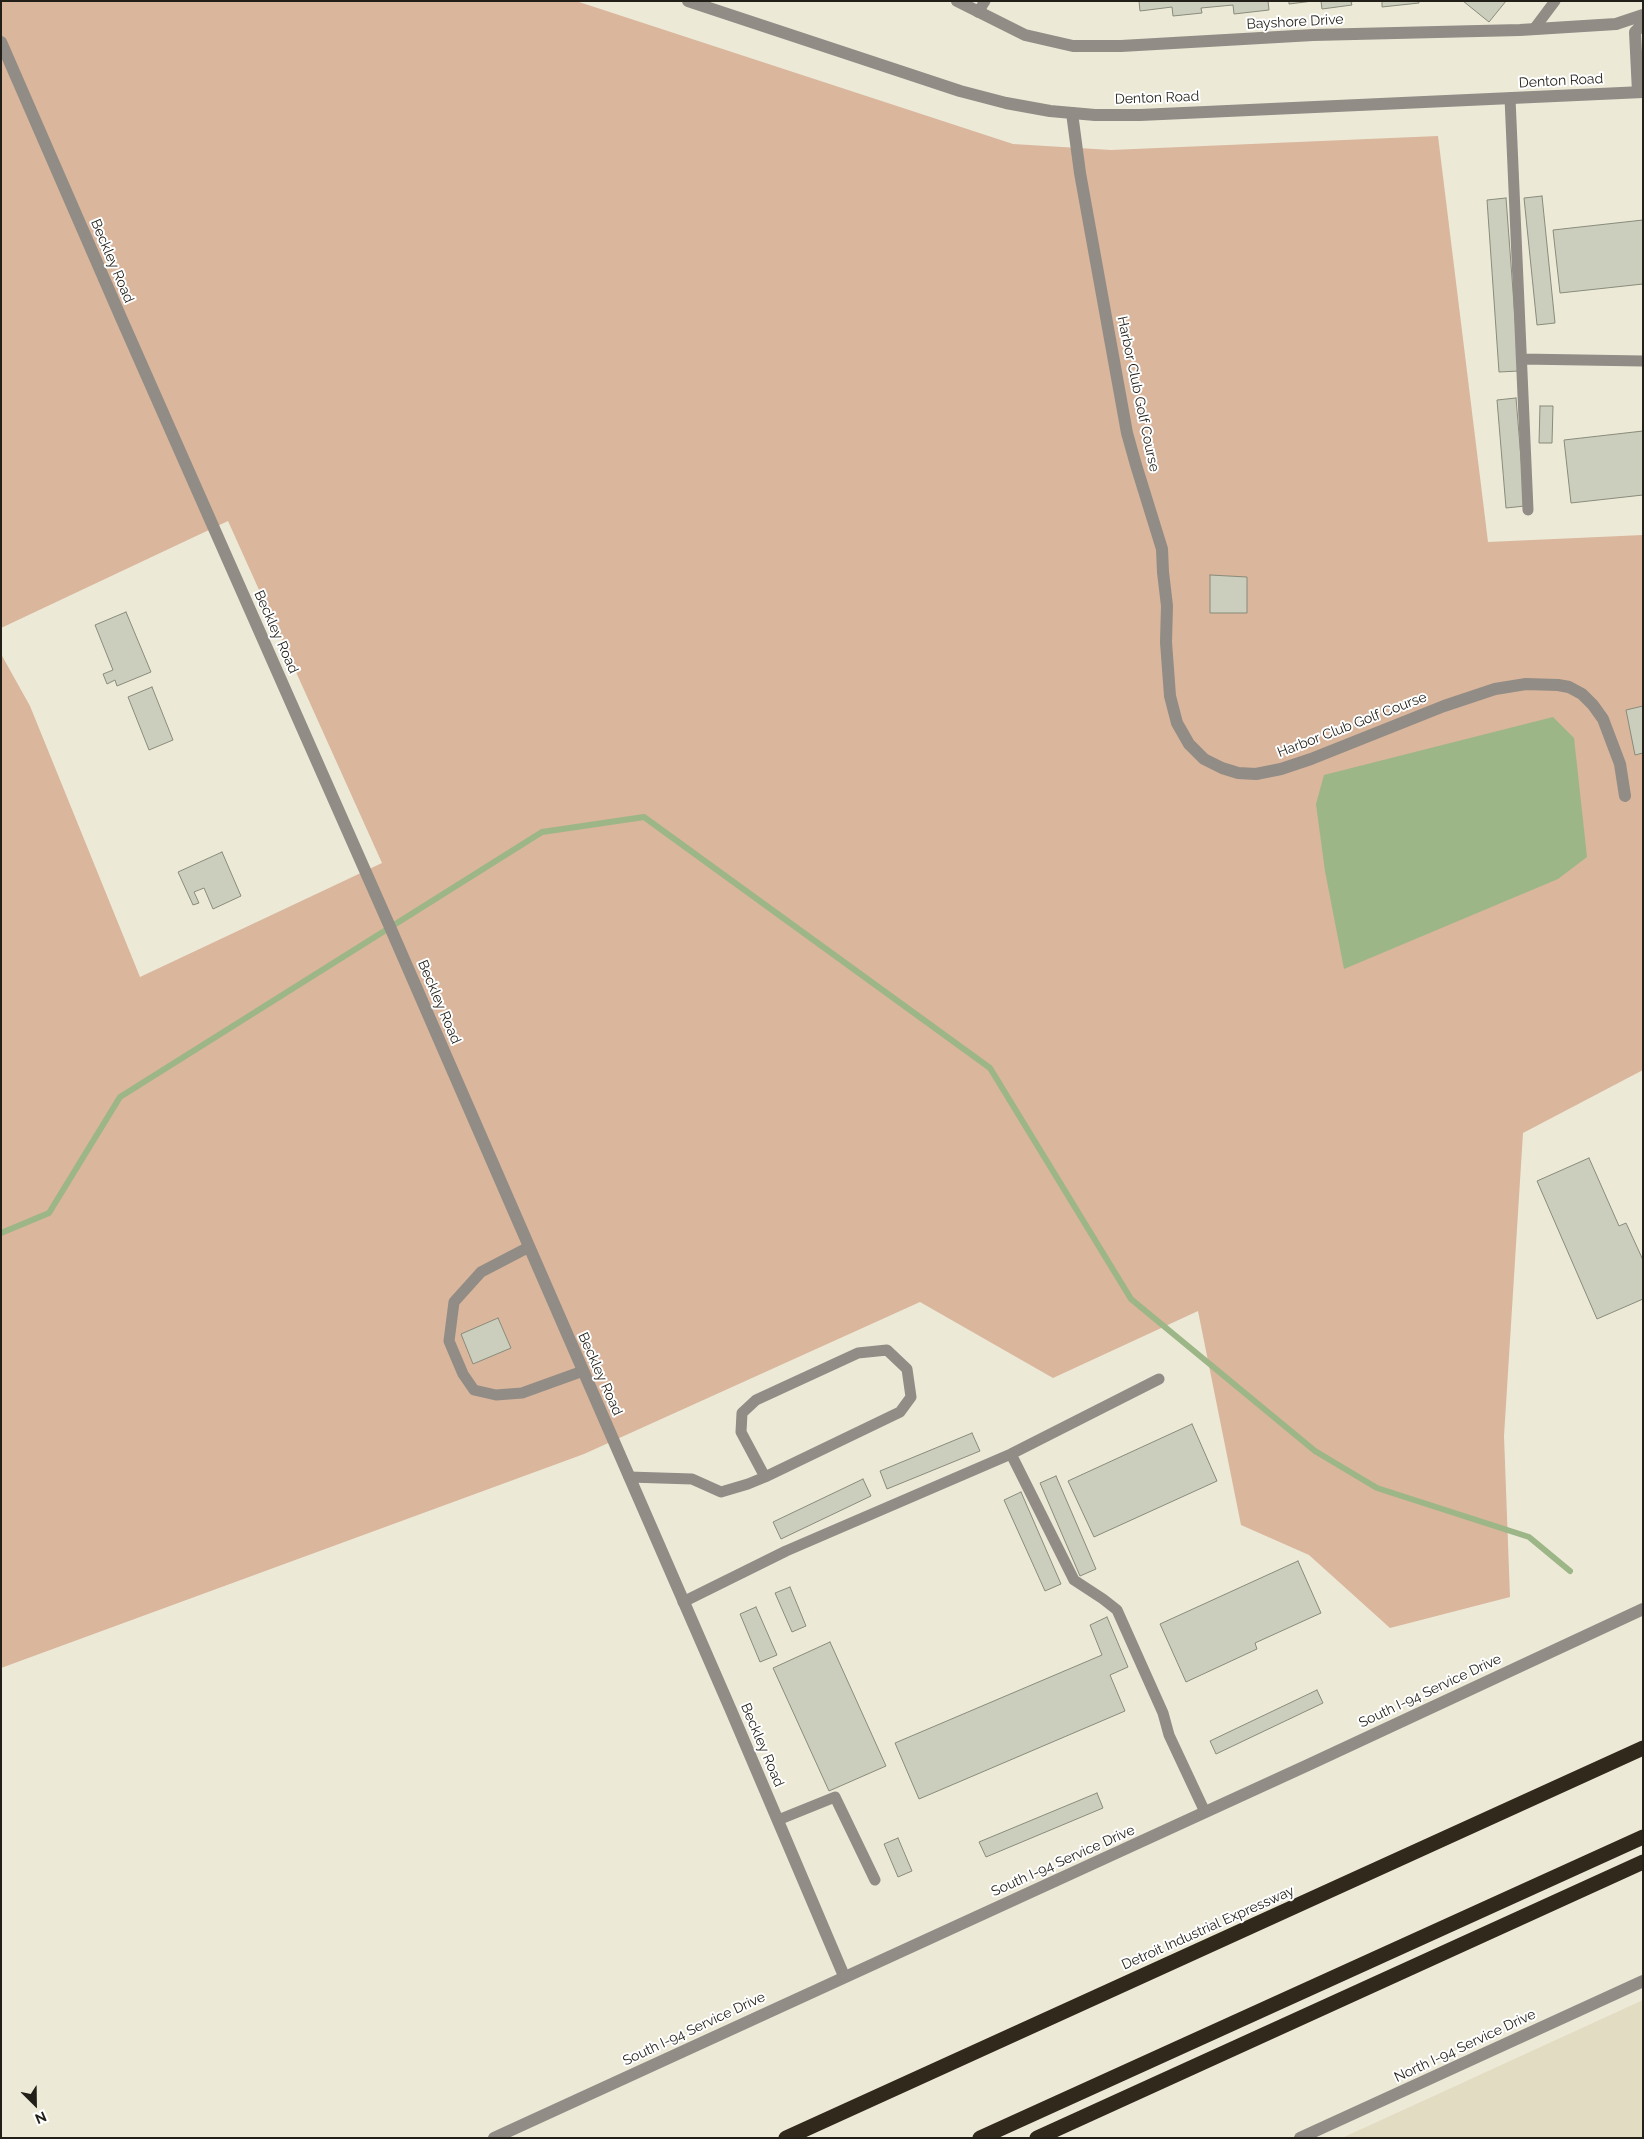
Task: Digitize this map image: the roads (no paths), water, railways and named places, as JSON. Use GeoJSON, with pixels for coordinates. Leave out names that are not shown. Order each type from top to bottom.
{"type":"FeatureCollection","features":[{"type":"Feature","properties":{"kind":"highway","name":"Detroit Industrial Expressway"},"geometry":{"type":"LineString","coordinates":[[786,2138],[1643,1748]]}},
{"type":"Feature","properties":{"kind":"highway"},"geometry":{"type":"LineString","coordinates":[[980,2138],[1643,1837]]}},
{"type":"Feature","properties":{"kind":"highway"},"geometry":{"type":"LineString","coordinates":[[1037,2138],[1643,1862]]}},
{"type":"Feature","properties":{"kind":"street","name":"Denton Road"},"geometry":{"type":"LineString","coordinates":[[688,1],[960,91],[1006,103],[1072,113],[1140,115],[1640,92]]}},
{"type":"Feature","properties":{"kind":"street","name":"Bayshore Drive"},"geometry":{"type":"LineString","coordinates":[[957,1],[981,7],[1025,35],[1073,46],[1121,46],[1313,36],[1534,30],[1616,24],[1643,15]]}},
{"type":"Feature","properties":{"kind":"street"},"geometry":{"type":"LineString","coordinates":[[1640,92],[1635,32],[1643,24]]}},
{"type":"Feature","properties":{"kind":"street","name":"Beckley Road"},"geometry":{"type":"LineString","coordinates":[[1,42],[529,1247],[844,1976]]}},
{"type":"Feature","properties":{"kind":"street","name":"Harbor Club Golf Course"},"geometry":{"type":"LineString","coordinates":[[1072,113],[1080,173],[1128,433],[1162,549],[1162,572],[1167,606],[1166,642],[1170,696],[1177,723],[1189,744],[1204,759],[1222,768],[1238,773],[1256,774],[1281,769],[1311,759],[1444,706],[1495,689],[1526,684],[1558,685],[1569,687],[1582,694],[1593,704],[1603,719],[1620,764],[1625,796]]}},
{"type":"Feature","properties":{"kind":"street","name":"South I-94 Service Drive"},"geometry":{"type":"LineString","coordinates":[[494,2138],[1643,1609]]}},
{"type":"Feature","properties":{"kind":"street","name":"North I-94 Service Drive"},"geometry":{"type":"LineString","coordinates":[[1300,2138],[1643,1981]]}},
{"type":"Feature","properties":{"kind":"lane"},"geometry":{"type":"LineString","coordinates":[[1534,30],[1554,1]]}},
{"type":"Feature","properties":{"kind":"lane"},"geometry":{"type":"LineString","coordinates":[[1510,98],[1528,510]]}},
{"type":"Feature","properties":{"kind":"lane"},"geometry":{"type":"LineString","coordinates":[[1522,359],[1643,361]]}},
{"type":"Feature","properties":{"kind":"lane"},"geometry":{"type":"LineString","coordinates":[[529,1247],[481,1272],[454,1302],[449,1341],[463,1374],[474,1390],[496,1395],[522,1393],[583,1371]]}},
{"type":"Feature","properties":{"kind":"lane"},"geometry":{"type":"LineString","coordinates":[[629,1477],[692,1479],[721,1492],[765,1477],[900,1412],[911,1397],[907,1369],[887,1350],[858,1353],[756,1400],[742,1413],[741,1432],[765,1477]]}},
{"type":"Feature","properties":{"kind":"lane"},"geometry":{"type":"LineString","coordinates":[[683,1602],[786,1551],[1012,1454],[1159,1379]]}},
{"type":"Feature","properties":{"kind":"lane"},"geometry":{"type":"LineString","coordinates":[[1012,1454],[1074,1580],[1117,1610],[1163,1713],[1169,1735],[1205,1812]]}},
{"type":"Feature","properties":{"kind":"lane"},"geometry":{"type":"LineString","coordinates":[[778,1820],[836,1796],[875,1880]]}},
{"type":"Feature","properties":{"kind":"waterway"},"geometry":{"type":"LineString","coordinates":[[1,1233],[49,1213],[120,1097],[542,832],[644,817],[990,1068],[1131,1299],[1315,1451],[1377,1488],[1529,1537],[1570,1571]]}}]}
